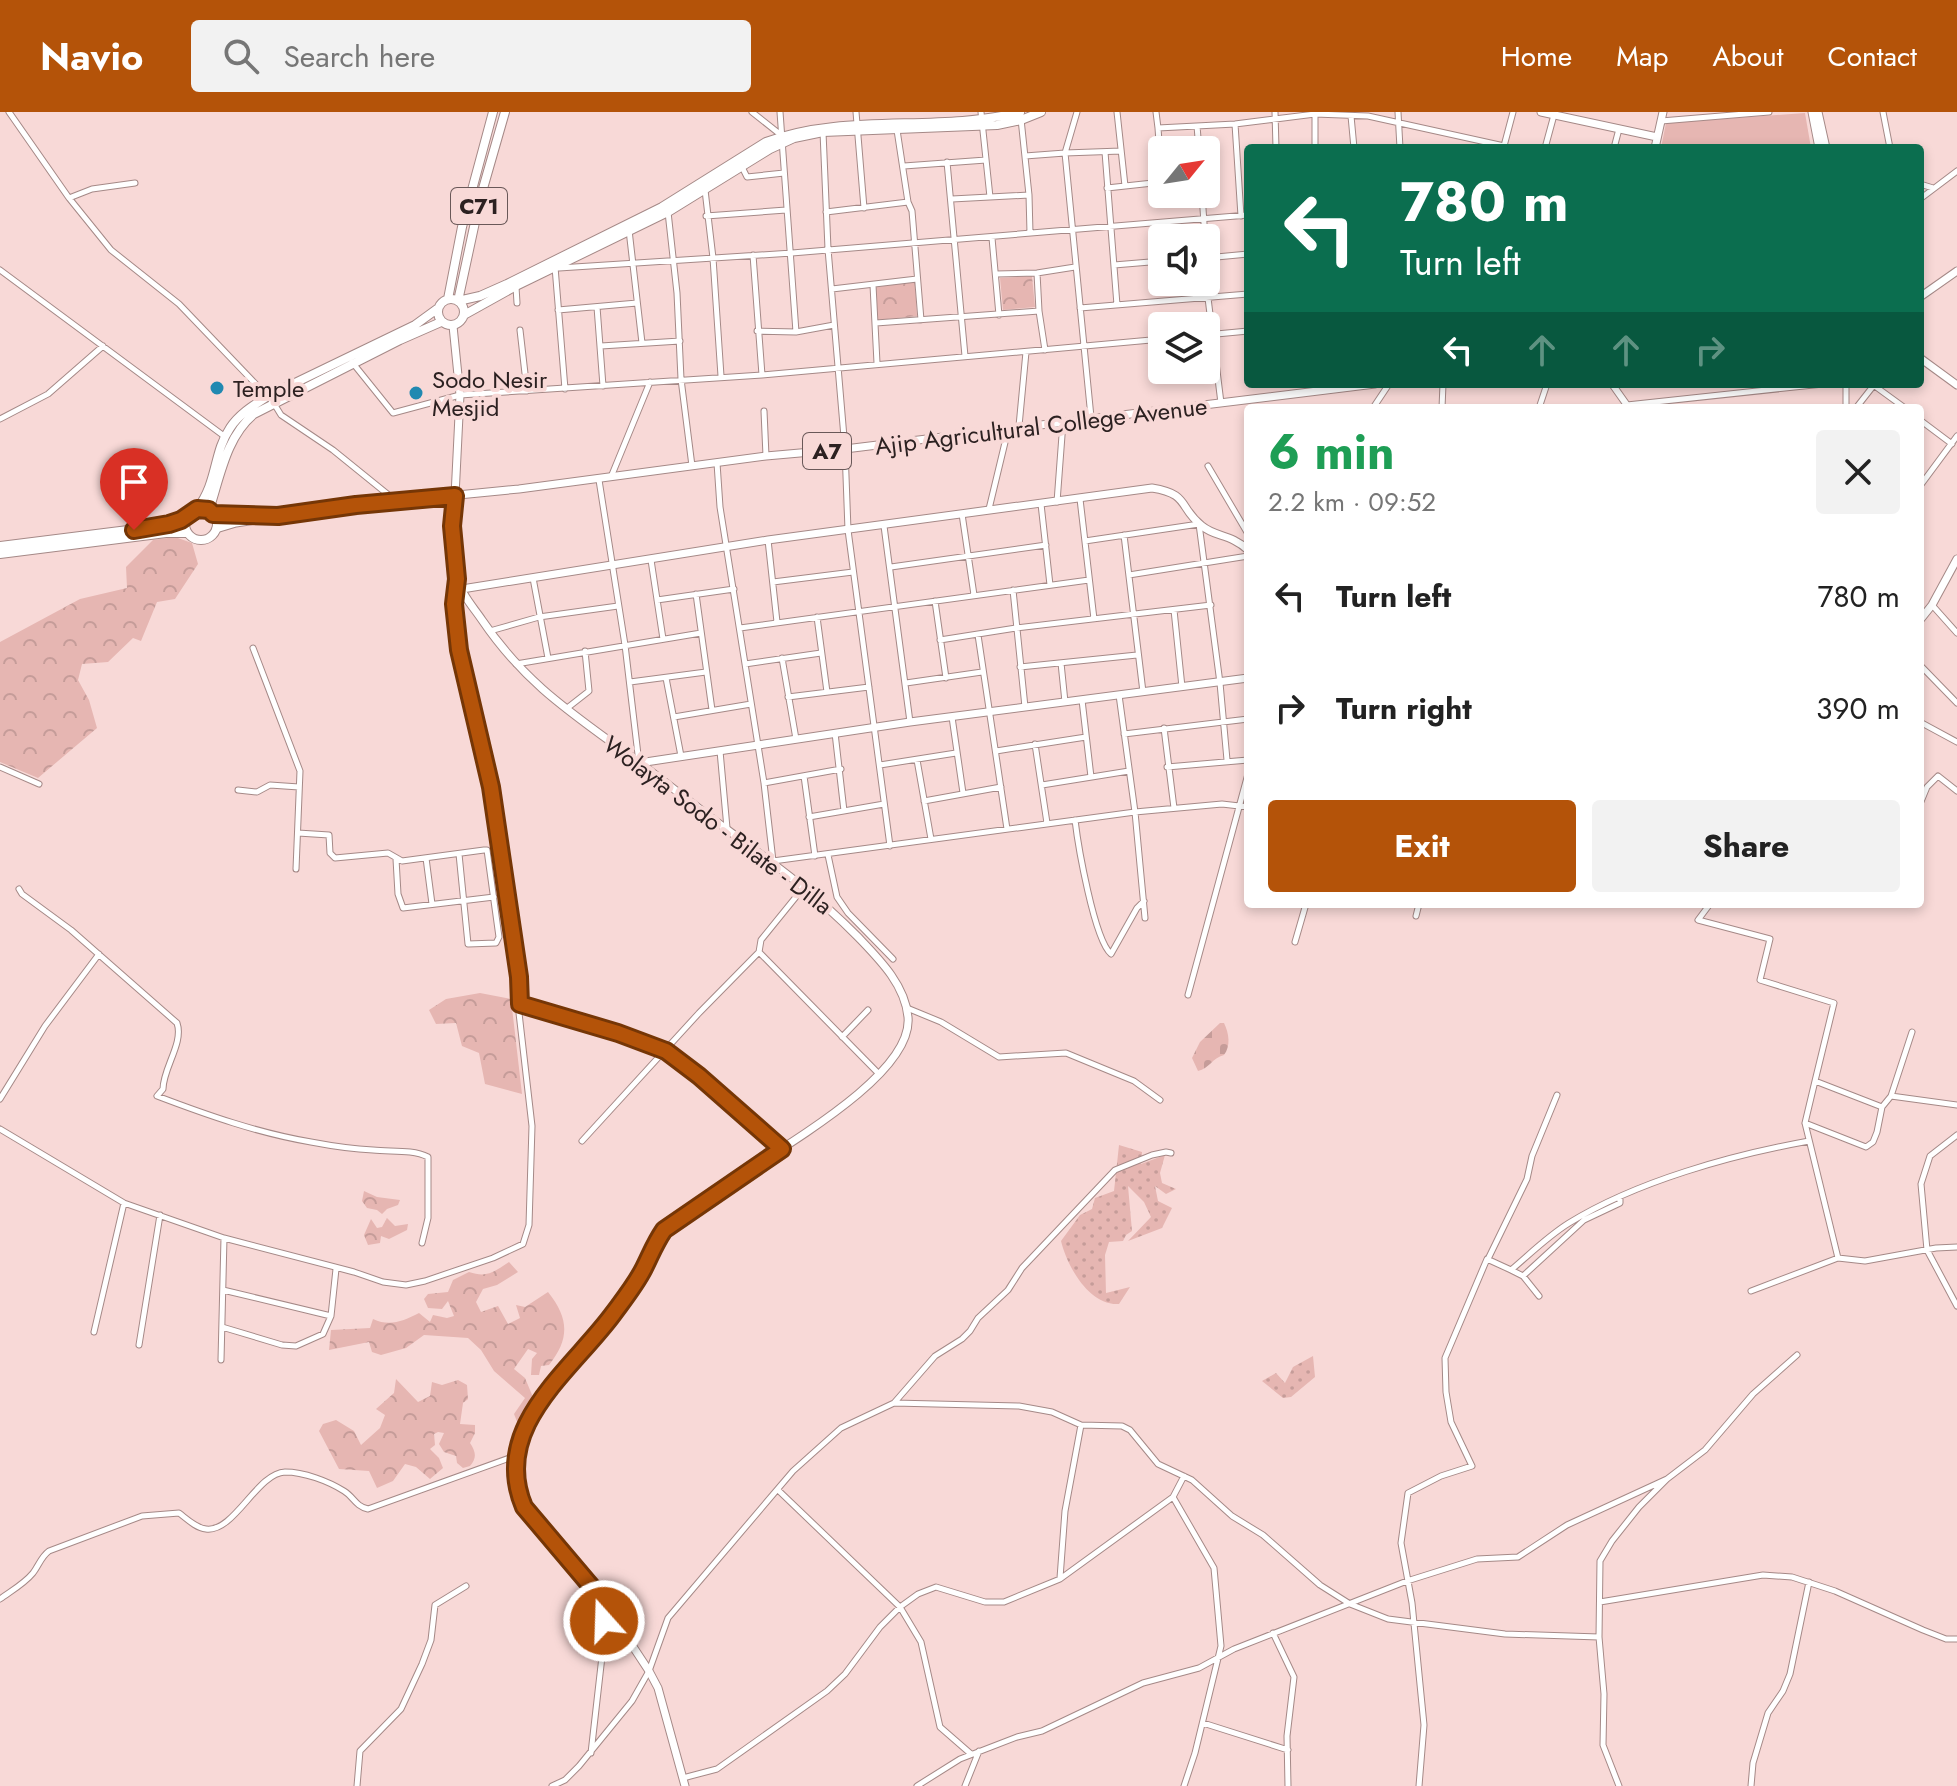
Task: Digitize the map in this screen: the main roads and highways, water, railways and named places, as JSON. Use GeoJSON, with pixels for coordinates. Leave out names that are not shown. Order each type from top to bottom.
{"type":"FeatureCollection","features":[{"type":"Feature","properties":{"kind":"highway","name":"C71"},"geometry":{"type":"LineString","coordinates":[[453,300],[462,227],[493,112]]}},
{"type":"Feature","properties":{"kind":"highway","name":"C71"},"geometry":{"type":"LineString","coordinates":[[453,300],[505,112]]}},
{"type":"Feature","properties":{"kind":"highway"},"geometry":{"type":"LineString","coordinates":[[0,546],[152,527],[187,516],[207,496],[225,437],[237,418],[271,399],[441,322],[453,326],[464,315],[662,207],[766,142],[857,128],[1041,112]]}},
{"type":"Feature","properties":{"kind":"highway"},"geometry":{"type":"LineString","coordinates":[[352,361],[429,318],[441,303],[480,296],[668,212],[782,140],[813,127],[897,130],[981,118]]}},
{"type":"Feature","properties":{"kind":"highway"},"geometry":{"type":"LineString","coordinates":[[453,300],[463,307],[464,315]]}},
{"type":"Feature","properties":{"kind":"highway"},"geometry":{"type":"LineString","coordinates":[[437,309],[441,322]]}},
{"type":"Feature","properties":{"kind":"highway"},"geometry":{"type":"LineString","coordinates":[[216,529],[211,512],[237,432],[271,399]]}},
{"type":"Feature","properties":{"kind":"highway","name":"A7"},"geometry":{"type":"LineString","coordinates":[[197,509],[211,512]]}},
{"type":"Feature","properties":{"kind":"highway"},"geometry":{"type":"LineString","coordinates":[[187,516],[187,533]]}},
{"type":"Feature","properties":{"kind":"highway","name":"A7"},"geometry":{"type":"LineString","coordinates":[[0,554],[148,535],[187,533],[192,538],[203,540],[216,529]]}},
{"type":"Feature","properties":{"kind":"main road"},"geometry":{"type":"LineString","coordinates":[[1541,112],[1657,137]]}},
{"type":"Feature","properties":{"kind":"main road"},"geometry":{"type":"LineString","coordinates":[[1812,112],[1818,144]]}},
{"type":"Feature","properties":{"kind":"main road"},"geometry":{"type":"LineString","coordinates":[[1818,112],[1825,144]]}},
{"type":"Feature","properties":{"kind":"main road"},"geometry":{"type":"LineString","coordinates":[[1656,144],[1662,116]]}},
{"type":"Feature","properties":{"kind":"main road"},"geometry":{"type":"LineString","coordinates":[[1924,294],[1957,271]]}},
{"type":"Feature","properties":{"kind":"main road","name":"Wolayta Sodo - Bilate - Dilla"},"geometry":{"type":"LineString","coordinates":[[453,326],[460,395],[452,526],[457,579],[489,631],[515,665],[566,709],[773,861],[830,909],[875,955],[896,985],[906,1007],[908,1027],[903,1044],[879,1074],[782,1149],[664,1230],[621,1303],[534,1412],[515,1456],[517,1491],[524,1507],[604,1603],[658,1688],[684,1782]]}},
{"type":"Feature","properties":{"kind":"main road"},"geometry":{"type":"LineString","coordinates":[[1924,361],[1957,385]]}},
{"type":"Feature","properties":{"kind":"main road","name":"Ajip Agricultural College Avenue"},"geometry":{"type":"LineString","coordinates":[[278,516],[599,480],[766,456],[845,449],[1091,417],[1221,405],[1337,388]]}},
{"type":"Feature","properties":{"kind":"main road"},"geometry":{"type":"LineString","coordinates":[[462,589],[727,546],[1152,488],[1168,490],[1180,496],[1199,524],[1235,538],[1244,546]]}},
{"type":"Feature","properties":{"kind":"main road","name":"A7"},"geometry":{"type":"LineString","coordinates":[[211,512],[278,516]]}},
{"type":"Feature","properties":{"kind":"main road","name":"A7"},"geometry":{"type":"LineString","coordinates":[[216,529],[278,516]]}},
{"type":"Feature","properties":{"kind":"main road"},"geometry":{"type":"LineString","coordinates":[[1924,615],[1957,559]]}},
{"type":"Feature","properties":{"kind":"main road"},"geometry":{"type":"LineString","coordinates":[[639,763],[910,722],[1244,679]]}},
{"type":"Feature","properties":{"kind":"place","name":"Temple"},"geometry":{"type":"Point","coordinates":[217,388]}},
{"type":"Feature","properties":{"kind":"place","name":"Sodo Nesir Mesjid"},"geometry":{"type":"Point","coordinates":[416,393]}}]}
